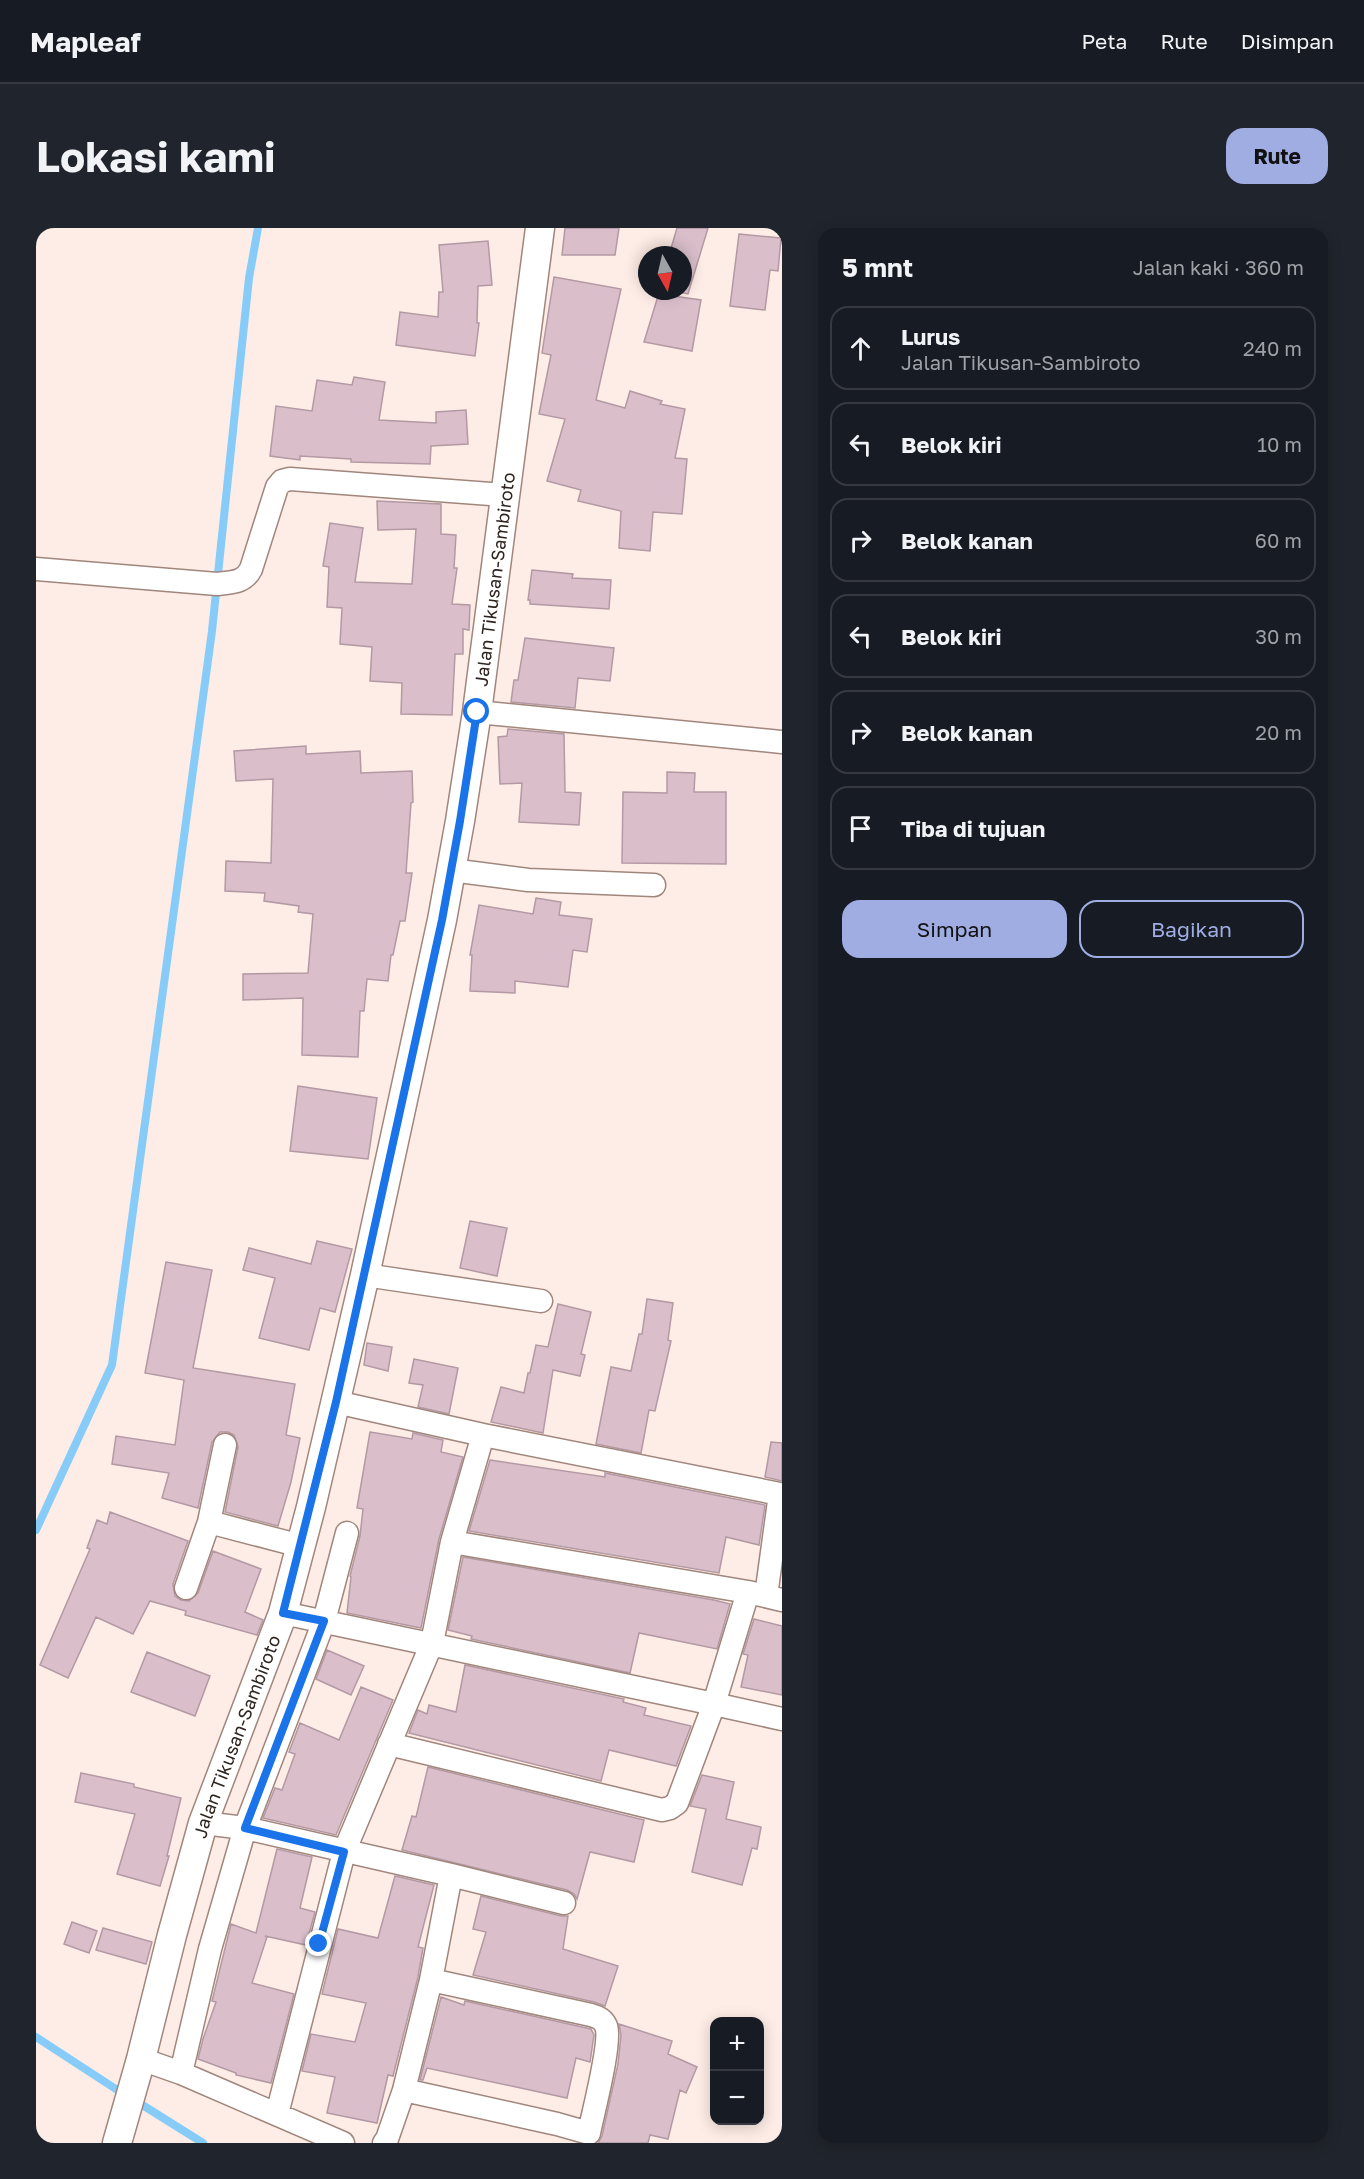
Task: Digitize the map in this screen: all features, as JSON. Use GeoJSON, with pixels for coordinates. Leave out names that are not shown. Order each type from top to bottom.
{"type":"FeatureCollection","features":[{"type":"Feature","properties":{"kind":"street","name":"Jalan Tikusan-Sambiroto"},"geometry":{"type":"LineString","coordinates":[[117,2143],[203,1823],[283,1613],[365,1275],[451,870],[477,712],[540,228]]}},
{"type":"Feature","properties":{"kind":"street"},"geometry":{"type":"LineString","coordinates":[[36,569],[217,584],[238,581],[247,577],[277,487],[282,481],[290,478],[504,495]]}},
{"type":"Feature","properties":{"kind":"street"},"geometry":{"type":"LineString","coordinates":[[477,712],[782,742]]}},
{"type":"Feature","properties":{"kind":"street"},"geometry":{"type":"LineString","coordinates":[[451,870],[528,880],[654,885]]}},
{"type":"Feature","properties":{"kind":"street"},"geometry":{"type":"LineString","coordinates":[[365,1275],[541,1301]]}},
{"type":"Feature","properties":{"kind":"street"},"geometry":{"type":"LineString","coordinates":[[336,1402],[483,1435],[781,1495],[766,1596],[714,1704],[677,1803],[670,1808],[662,1809],[389,1744]]}},
{"type":"Feature","properties":{"kind":"street"},"geometry":{"type":"LineString","coordinates":[[277,2114],[344,1852],[432,1643],[452,1542],[483,1435]]}},
{"type":"Feature","properties":{"kind":"street"},"geometry":{"type":"LineString","coordinates":[[186,1588],[209,1522],[225,1445]]}},
{"type":"Feature","properties":{"kind":"street"},"geometry":{"type":"LineString","coordinates":[[209,1522],[301,1546]]}},
{"type":"Feature","properties":{"kind":"street"},"geometry":{"type":"LineString","coordinates":[[181,2073],[210,1949],[245,1828],[324,1621],[347,1533]]}},
{"type":"Feature","properties":{"kind":"street"},"geometry":{"type":"LineString","coordinates":[[452,1542],[766,1596]]}},
{"type":"Feature","properties":{"kind":"street"},"geometry":{"type":"LineString","coordinates":[[283,1613],[782,1719]]}},
{"type":"Feature","properties":{"kind":"street"},"geometry":{"type":"LineString","coordinates":[[203,1823],[245,1828],[564,1903]]}},
{"type":"Feature","properties":{"kind":"street"},"geometry":{"type":"LineString","coordinates":[[384,2143],[404,2090],[431,1980],[451,1875]]}},
{"type":"Feature","properties":{"kind":"street"},"geometry":{"type":"LineString","coordinates":[[404,2090],[557,2124],[587,2138],[607,2041],[605,2024],[600,2018],[431,1980]]}},
{"type":"Feature","properties":{"kind":"street"},"geometry":{"type":"LineString","coordinates":[[140,2062],[181,2073],[343,2143]]}},
{"type":"Feature","properties":{"kind":"building"},"geometry":{"type":"Polygon","coordinates":[[[565,228],[619,228],[615,255],[562,255],[565,228]]]}},
{"type":"Feature","properties":{"kind":"building"},"geometry":{"type":"Polygon","coordinates":[[[677,228],[708,228],[692,281],[692,246],[672,246],[677,228]]]}},
{"type":"Feature","properties":{"kind":"building"},"geometry":{"type":"Polygon","coordinates":[[[739,234],[781,238],[778,271],[770,270],[765,310],[730,306],[739,234]]]}},
{"type":"Feature","properties":{"kind":"building"},"geometry":{"type":"Polygon","coordinates":[[[488,241],[492,285],[478,286],[477,323],[479,323],[475,356],[396,345],[400,312],[438,317],[439,292],[443,292],[439,245],[488,241]]]}},
{"type":"Feature","properties":{"kind":"building"},"geometry":{"type":"Polygon","coordinates":[[[554,277],[621,289],[596,400],[625,408],[630,391],[662,401],[660,404],[685,409],[675,458],[687,459],[682,514],[653,512],[650,551],[619,548],[621,511],[578,501],[581,490],[547,481],[565,419],[539,414],[551,355],[542,353],[554,277]]]}},
{"type":"Feature","properties":{"kind":"building"},"geometry":{"type":"Polygon","coordinates":[[[657,300],[701,300],[692,351],[644,342],[657,300]]]}},
{"type":"Feature","properties":{"kind":"building"},"geometry":{"type":"Polygon","coordinates":[[[354,377],[385,382],[379,420],[436,423],[436,412],[466,410],[468,444],[431,446],[430,464],[351,462],[351,459],[300,456],[300,460],[270,456],[276,406],[312,411],[317,380],[352,385],[354,377]]]}},
{"type":"Feature","properties":{"kind":"building"},"geometry":{"type":"Polygon","coordinates":[[[377,501],[441,504],[441,534],[456,535],[454,568],[457,568],[452,604],[470,605],[469,630],[463,629],[463,654],[455,654],[452,715],[401,714],[402,683],[370,681],[372,647],[340,644],[342,608],[327,607],[329,567],[323,566],[330,523],[363,528],[355,582],[412,584],[416,529],[378,530],[377,501]]]}},
{"type":"Feature","properties":{"kind":"building"},"geometry":{"type":"Polygon","coordinates":[[[532,570],[573,574],[572,578],[611,580],[609,609],[530,604],[528,600],[532,570]]]}},
{"type":"Feature","properties":{"kind":"building"},"geometry":{"type":"Polygon","coordinates":[[[525,638],[614,648],[610,681],[578,678],[575,708],[511,702],[514,680],[518,680],[525,638]]]}},
{"type":"Feature","properties":{"kind":"building"},"geometry":{"type":"Polygon","coordinates":[[[508,729],[564,734],[565,792],[581,793],[579,825],[519,822],[522,783],[500,784],[498,737],[507,736],[508,729]]]}},
{"type":"Feature","properties":{"kind":"building"},"geometry":{"type":"Polygon","coordinates":[[[306,746],[306,754],[360,751],[361,773],[412,771],[413,802],[411,803],[406,873],[412,873],[405,921],[400,921],[393,955],[391,955],[388,981],[367,979],[364,1011],[360,1011],[358,1057],[302,1055],[303,998],[243,1000],[243,974],[308,973],[313,914],[298,912],[299,906],[264,901],[265,893],[225,891],[226,861],[271,863],[273,779],[236,781],[234,751],[306,746]]]}},
{"type":"Feature","properties":{"kind":"building"},"geometry":{"type":"Polygon","coordinates":[[[667,772],[695,773],[694,792],[726,792],[726,864],[622,863],[623,792],[667,793],[667,772]]]}},
{"type":"Feature","properties":{"kind":"building"},"geometry":{"type":"Polygon","coordinates":[[[536,898],[561,902],[559,915],[592,919],[587,952],[573,950],[568,987],[515,981],[515,993],[470,991],[472,955],[470,955],[479,905],[533,914],[536,898]]]}},
{"type":"Feature","properties":{"kind":"building"},"geometry":{"type":"Polygon","coordinates":[[[298,1086],[377,1098],[368,1159],[290,1151],[298,1086]]]}},
{"type":"Feature","properties":{"kind":"building"},"geometry":{"type":"Polygon","coordinates":[[[470,1221],[507,1228],[497,1276],[460,1268],[470,1221]]]}},
{"type":"Feature","properties":{"kind":"building"},"geometry":{"type":"Polygon","coordinates":[[[317,1241],[352,1249],[335,1312],[320,1308],[309,1350],[259,1338],[275,1278],[243,1270],[249,1248],[311,1264],[317,1241]]]}},
{"type":"Feature","properties":{"kind":"building"},"geometry":{"type":"Polygon","coordinates":[[[166,1262],[212,1270],[193,1368],[295,1384],[286,1435],[300,1438],[291,1482],[278,1526],[225,1512],[238,1447],[234,1435],[228,1432],[220,1432],[212,1442],[198,1508],[162,1498],[169,1473],[112,1464],[116,1436],[175,1445],[184,1380],[145,1373],[166,1262]]]}},
{"type":"Feature","properties":{"kind":"building"},"geometry":{"type":"Polygon","coordinates":[[[647,1299],[673,1303],[668,1340],[671,1341],[655,1411],[649,1410],[641,1453],[596,1444],[611,1367],[631,1371],[639,1334],[642,1334],[647,1299]]]}},
{"type":"Feature","properties":{"kind":"building"},"geometry":{"type":"Polygon","coordinates":[[[558,1304],[591,1312],[581,1354],[585,1355],[580,1376],[553,1370],[543,1433],[491,1422],[501,1387],[524,1393],[536,1345],[548,1347],[558,1304]]]}},
{"type":"Feature","properties":{"kind":"building"},"geometry":{"type":"Polygon","coordinates":[[[367,1343],[392,1347],[388,1371],[364,1365],[367,1343]]]}},
{"type":"Feature","properties":{"kind":"building"},"geometry":{"type":"Polygon","coordinates":[[[414,1359],[458,1368],[449,1414],[418,1407],[423,1385],[409,1383],[414,1359]]]}},
{"type":"Feature","properties":{"kind":"building"},"geometry":{"type":"Polygon","coordinates":[[[370,1432],[412,1439],[413,1433],[443,1440],[441,1452],[463,1457],[439,1539],[421,1628],[347,1613],[350,1576],[360,1536],[363,1509],[357,1508],[370,1432]]]}},
{"type":"Feature","properties":{"kind":"building"},"geometry":{"type":"Polygon","coordinates":[[[771,1442],[782,1443],[782,1481],[765,1477],[771,1442]]]}},
{"type":"Feature","properties":{"kind":"building"},"geometry":{"type":"Polygon","coordinates":[[[490,1460],[605,1477],[605,1473],[765,1505],[759,1545],[726,1537],[719,1573],[469,1531],[490,1460]]]}},
{"type":"Feature","properties":{"kind":"building"},"geometry":{"type":"Polygon","coordinates":[[[110,1512],[188,1541],[173,1584],[175,1596],[181,1600],[189,1601],[198,1593],[213,1551],[261,1569],[245,1612],[263,1620],[257,1635],[185,1615],[186,1611],[150,1601],[133,1634],[96,1617],[68,1678],[40,1665],[90,1549],[87,1548],[97,1520],[107,1524],[110,1512]]]}},
{"type":"Feature","properties":{"kind":"building"},"geometry":{"type":"Polygon","coordinates":[[[463,1557],[730,1604],[717,1649],[639,1633],[630,1673],[471,1639],[472,1636],[448,1630],[463,1557]]]}},
{"type":"Feature","properties":{"kind":"building"},"geometry":{"type":"Polygon","coordinates":[[[754,1619],[782,1626],[782,1695],[741,1687],[748,1655],[743,1654],[754,1619]]]}},
{"type":"Feature","properties":{"kind":"building"},"geometry":{"type":"Polygon","coordinates":[[[327,1650],[364,1666],[351,1695],[316,1679],[327,1650]]]}},
{"type":"Feature","properties":{"kind":"building"},"geometry":{"type":"Polygon","coordinates":[[[147,1652],[210,1676],[195,1716],[131,1692],[147,1652]]]}},
{"type":"Feature","properties":{"kind":"building"},"geometry":{"type":"Polygon","coordinates":[[[465,1665],[624,1699],[623,1702],[646,1708],[644,1715],[691,1726],[676,1766],[609,1750],[601,1781],[409,1733],[418,1710],[427,1714],[429,1705],[456,1712],[465,1665]]]}},
{"type":"Feature","properties":{"kind":"building"},"geometry":{"type":"Polygon","coordinates":[[[361,1687],[393,1700],[336,1835],[263,1818],[275,1788],[282,1790],[295,1754],[289,1752],[300,1723],[339,1740],[361,1687]]]}},
{"type":"Feature","properties":{"kind":"building"},"geometry":{"type":"Polygon","coordinates":[[[428,1767],[644,1820],[634,1862],[590,1852],[577,1899],[567,1890],[402,1850],[412,1816],[416,1817],[428,1767]]]}},
{"type":"Feature","properties":{"kind":"building"},"geometry":{"type":"Polygon","coordinates":[[[81,1773],[134,1784],[134,1787],[181,1798],[160,1886],[117,1874],[135,1814],[75,1802],[81,1773]]]}},
{"type":"Feature","properties":{"kind":"building"},"geometry":{"type":"Polygon","coordinates":[[[702,1775],[734,1782],[726,1819],[761,1827],[757,1849],[752,1848],[742,1885],[692,1872],[706,1809],[690,1806],[702,1775]]]}},
{"type":"Feature","properties":{"kind":"building"},"geometry":{"type":"Polygon","coordinates":[[[277,1849],[312,1857],[300,1908],[315,1912],[306,1945],[265,1936],[267,1937],[252,1983],[294,1994],[271,2083],[236,2075],[236,2073],[198,2059],[216,2002],[212,2001],[231,1924],[256,1933],[277,1849]]]}},
{"type":"Feature","properties":{"kind":"building"},"geometry":{"type":"Polygon","coordinates":[[[395,1876],[434,1885],[418,1947],[423,1948],[418,1977],[393,2076],[388,2075],[377,2123],[327,2113],[335,2077],[302,2071],[311,2034],[355,2042],[366,2003],[322,1994],[338,1929],[378,1938],[395,1876]]]}},
{"type":"Feature","properties":{"kind":"building"},"geometry":{"type":"Polygon","coordinates":[[[481,1896],[568,1916],[563,1949],[618,1966],[605,2006],[473,1975],[486,1932],[473,1929],[481,1896]]]}},
{"type":"Feature","properties":{"kind":"building"},"geometry":{"type":"Polygon","coordinates":[[[72,1922],[97,1931],[89,1953],[64,1944],[72,1922]]]}},
{"type":"Feature","properties":{"kind":"building"},"geometry":{"type":"Polygon","coordinates":[[[103,1928],[152,1942],[146,1964],[96,1950],[103,1928]]]}},
{"type":"Feature","properties":{"kind":"building"},"geometry":{"type":"Polygon","coordinates":[[[441,1997],[464,2005],[465,2001],[591,2029],[594,2035],[590,2062],[576,2058],[567,2098],[427,2068],[423,2080],[420,2080],[441,1997]]]}},
{"type":"Feature","properties":{"kind":"building"},"geometry":{"type":"Polygon","coordinates":[[[619,2024],[672,2041],[668,2054],[697,2067],[686,2093],[680,2090],[668,2139],[650,2135],[648,2143],[598,2143],[602,2136],[618,2064],[621,2035],[619,2024]]]}},
{"type":"Feature","properties":{"kind":"waterway"},"geometry":{"type":"LineString","coordinates":[[36,1530],[112,1365],[212,631],[249,278],[258,228]]}},
{"type":"Feature","properties":{"kind":"waterway"},"geometry":{"type":"LineString","coordinates":[[36,2037],[125,2095]]}},
{"type":"Feature","properties":{"kind":"waterway"},"geometry":{"type":"LineString","coordinates":[[136,2101],[203,2143]]}},
{"type":"Feature","properties":{"kind":"route"},"geometry":{"type":"LineString","coordinates":[[319,1944],[344,1852],[245,1828],[324,1621],[283,1613],[336,1402],[442,920],[477,712]]}}]}
